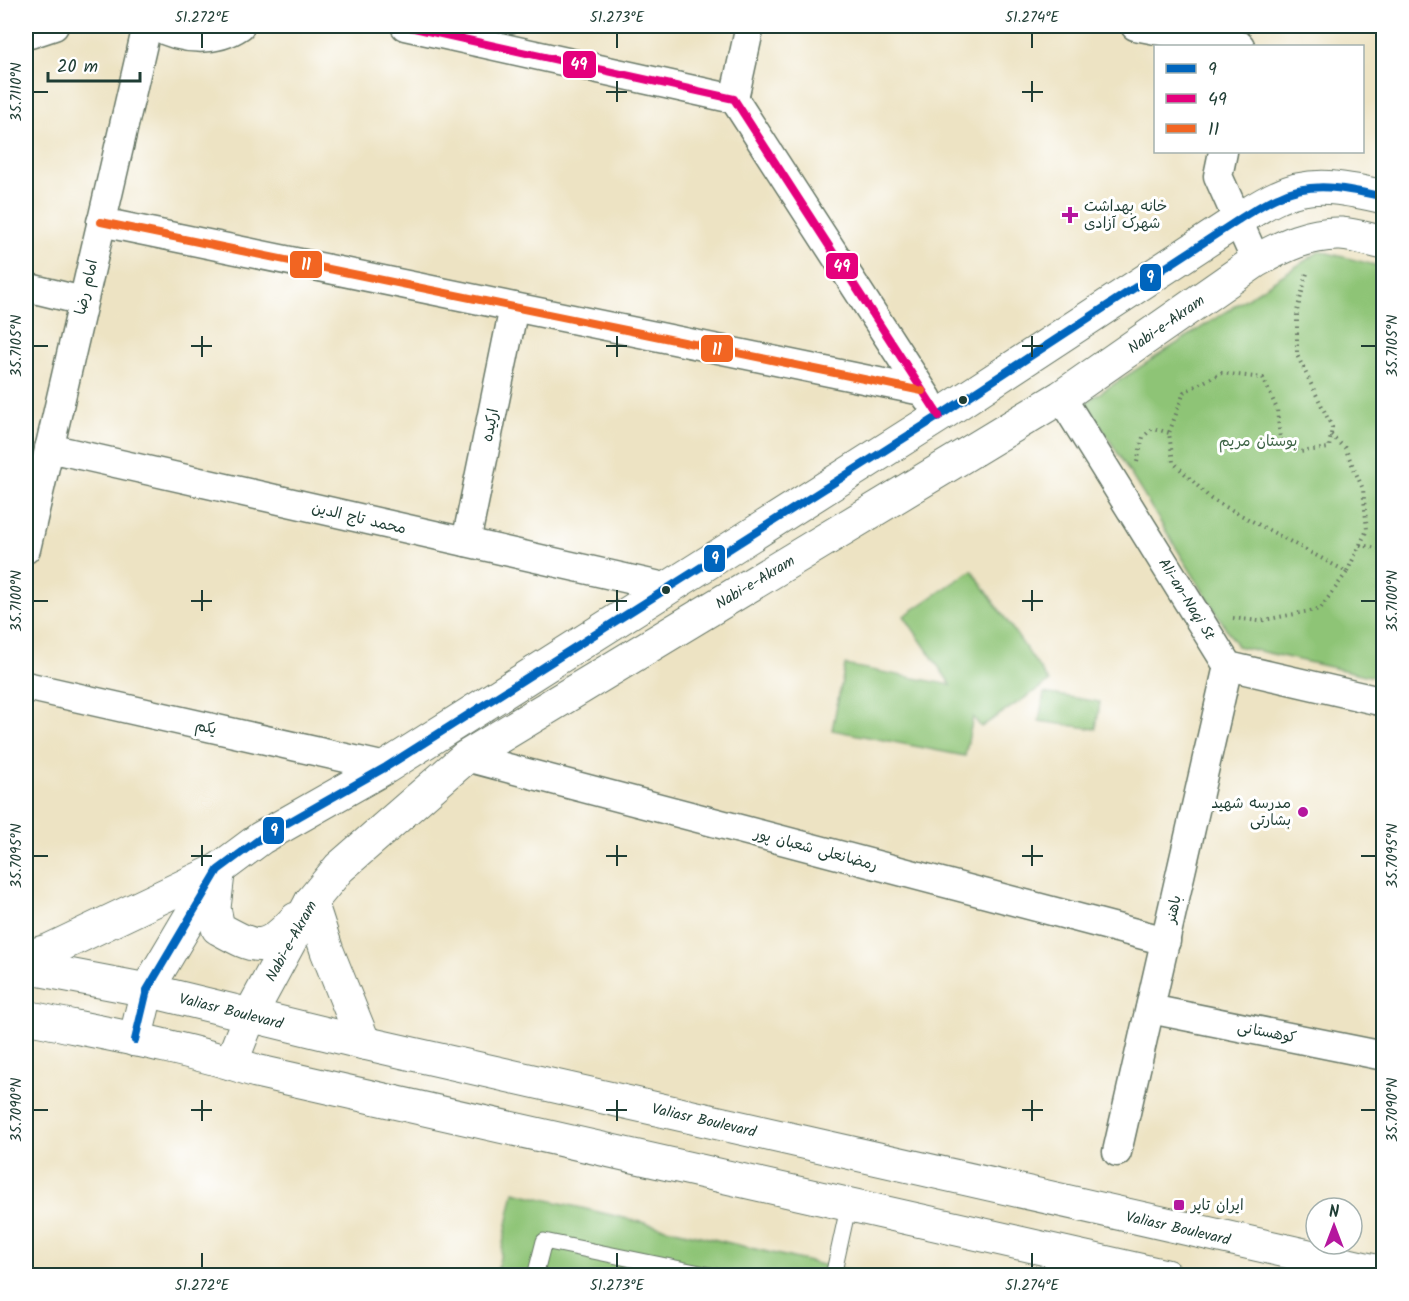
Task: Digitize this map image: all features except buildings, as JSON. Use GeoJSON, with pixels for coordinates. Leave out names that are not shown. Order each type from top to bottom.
{"type":"FeatureCollection","features":[{"type":"Feature","properties":{"kind":"street"},"geometry":{"type":"LineString","coordinates":[[26,33],[30,34],[54,26]]}},
{"type":"Feature","properties":{"kind":"street","name":"امام رضا"},"geometry":{"type":"LineString","coordinates":[[28,531],[147,26]]}},
{"type":"Feature","properties":{"kind":"street"},"geometry":{"type":"LineString","coordinates":[[156,26],[191,38],[214,36],[240,26]]}},
{"type":"Feature","properties":{"kind":"street"},"geometry":{"type":"LineString","coordinates":[[405,26],[734,99],[931,404]]}},
{"type":"Feature","properties":{"kind":"street"},"geometry":{"type":"LineString","coordinates":[[734,99],[750,26]]}},
{"type":"Feature","properties":{"kind":"street"},"geometry":{"type":"LineString","coordinates":[[1136,26],[1235,45]]}},
{"type":"Feature","properties":{"kind":"street"},"geometry":{"type":"LineString","coordinates":[[1246,45],[1250,26]]}},
{"type":"Feature","properties":{"kind":"street"},"geometry":{"type":"LineString","coordinates":[[1223,153],[1218,176],[1256,261]]}},
{"type":"Feature","properties":{"kind":"street"},"geometry":{"type":"LineString","coordinates":[[26,957],[48,951],[218,870],[261,838],[386,767],[669,588],[931,404],[1280,196],[1316,186],[1343,188],[1383,197]]}},
{"type":"Feature","properties":{"kind":"street"},"geometry":{"type":"LineString","coordinates":[[101,222],[514,307],[931,404]]}},
{"type":"Feature","properties":{"kind":"street","name":"Nabi-e-Akram"},"geometry":{"type":"LineString","coordinates":[[231,1063],[250,1015],[311,902],[339,868],[466,757],[1061,397],[1256,261],[1288,243],[1312,236],[1342,234],[1383,243]]}},
{"type":"Feature","properties":{"kind":"street"},"geometry":{"type":"LineString","coordinates":[[26,287],[83,301]]}},
{"type":"Feature","properties":{"kind":"street","name":"ارکیده"},"geometry":{"type":"LineString","coordinates":[[466,542],[514,307]]}},
{"type":"Feature","properties":{"kind":"street","name":"Ali-an-Naqi St"},"geometry":{"type":"LineString","coordinates":[[1061,397],[1228,666]]}},
{"type":"Feature","properties":{"kind":"street","name":"محمد تاج الدین"},"geometry":{"type":"LineString","coordinates":[[49,448],[669,588]]}},
{"type":"Feature","properties":{"kind":"street"},"geometry":{"type":"LineString","coordinates":[[1228,666],[1383,702]]}},
{"type":"Feature","properties":{"kind":"street","name":"باهنر"},"geometry":{"type":"LineString","coordinates":[[1117,1152],[1228,666]]}},
{"type":"Feature","properties":{"kind":"street","name":"یکم"},"geometry":{"type":"LineString","coordinates":[[26,686],[386,767]]}},
{"type":"Feature","properties":{"kind":"street","name":"رمضانعلی شعبان پور"},"geometry":{"type":"LineString","coordinates":[[466,757],[1166,941]]}},
{"type":"Feature","properties":{"kind":"street"},"geometry":{"type":"LineString","coordinates":[[218,870],[214,909],[218,928],[250,945],[266,944],[275,938],[311,902],[327,951],[364,1043]]}},
{"type":"Feature","properties":{"kind":"street"},"geometry":{"type":"LineString","coordinates":[[135,1040],[147,990],[218,870]]}},
{"type":"Feature","properties":{"kind":"street","name":"Valiasr Boulevard"},"geometry":{"type":"LineString","coordinates":[[26,967],[147,990],[364,1043],[1383,1273]]}},
{"type":"Feature","properties":{"kind":"street","name":"کوهستانی"},"geometry":{"type":"LineString","coordinates":[[1150,1009],[1383,1056]]}},
{"type":"Feature","properties":{"kind":"street"},"geometry":{"type":"LineString","coordinates":[[26,1017],[135,1040],[267,1074],[1166,1275]]}},
{"type":"Feature","properties":{"kind":"lane"},"geometry":{"type":"LineString","coordinates":[[833,1275],[849,1203]]}},
{"type":"Feature","properties":{"kind":"lane"},"geometry":{"type":"LineString","coordinates":[[535,1275],[544,1241],[715,1275]]}},
{"type":"Feature","properties":{"kind":"path"},"geometry":{"type":"LineString","coordinates":[[1308,267],[1297,311],[1297,355],[1332,427],[1329,448],[1299,452],[1280,439],[1278,409],[1263,378],[1221,373],[1185,392],[1169,433],[1173,462],[1211,499],[1347,572]]}},
{"type":"Feature","properties":{"kind":"path"},"geometry":{"type":"LineString","coordinates":[[1137,473],[1138,453],[1143,436],[1153,428],[1169,433]]}},
{"type":"Feature","properties":{"kind":"path"},"geometry":{"type":"LineString","coordinates":[[1228,617],[1259,621],[1320,609],[1347,572],[1367,530],[1363,489],[1345,448],[1331,435]]}},
{"type":"Feature","properties":{"kind":"path"},"geometry":{"type":"LineString","coordinates":[[1360,545],[1383,549]]}},
{"type":"Feature","properties":{"kind":"green space","name":"بوستان مریم"},"geometry":{"type":"Polygon","coordinates":[[[1320,251],[1383,267],[1383,679],[1237,646],[1086,402],[1320,251]]]}},
{"type":"Feature","properties":{"kind":"green space"},"geometry":{"type":"Polygon","coordinates":[[[972,570],[1049,682],[981,727],[973,717],[965,756],[832,730],[845,665],[951,685],[904,616],[972,570]]]}},
{"type":"Feature","properties":{"kind":"green space"},"geometry":{"type":"Polygon","coordinates":[[[1044,693],[1100,702],[1096,729],[1039,721],[1044,693]]]}},
{"type":"Feature","properties":{"kind":"green space"},"geometry":{"type":"Polygon","coordinates":[[[514,1192],[865,1275],[496,1276],[514,1192]]]}},
{"type":"Feature","properties":{"kind":"transit line","name":"49"},"geometry":{"type":"LineString","coordinates":[[405,26],[734,99],[939,416]]}},
{"type":"Feature","properties":{"kind":"transit line","name":"9"},"geometry":{"type":"LineString","coordinates":[[135,1040],[147,990],[218,870],[261,838],[386,767],[939,416],[1263,205],[1291,192],[1317,187],[1344,189],[1384,197]]}},
{"type":"Feature","properties":{"kind":"transit line","name":"11"},"geometry":{"type":"LineString","coordinates":[[101,222],[922,391]]}},
{"type":"Feature","properties":{"kind":"place","name":"خانه بهداشت شهرک آزادی"},"geometry":{"type":"Point","coordinates":[1070,215]}},
{"type":"Feature","properties":{"kind":"place","name":"مدرسه شهید بشارتی"},"geometry":{"type":"Point","coordinates":[1303,812]}},
{"type":"Feature","properties":{"kind":"place","name":"ایران تایر"},"geometry":{"type":"Point","coordinates":[1179,1205]}}]}
